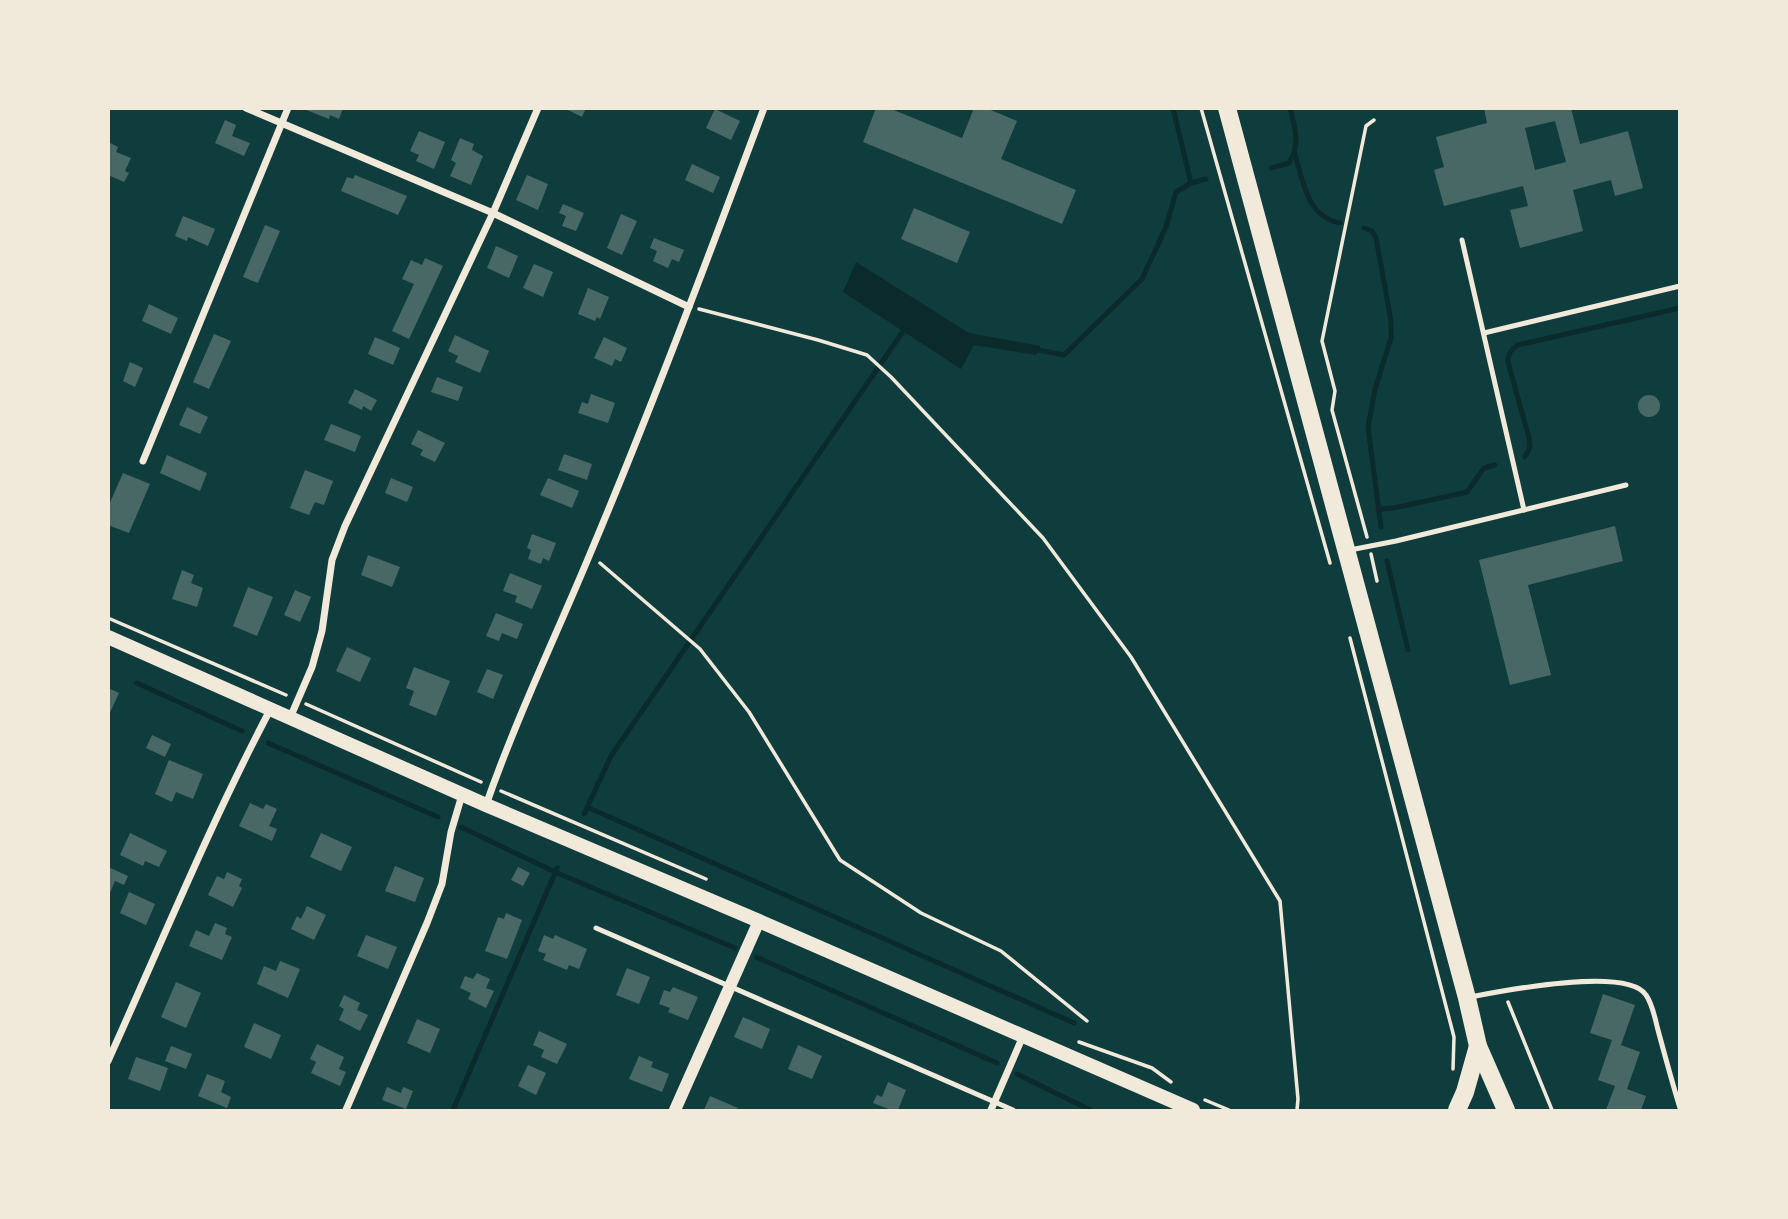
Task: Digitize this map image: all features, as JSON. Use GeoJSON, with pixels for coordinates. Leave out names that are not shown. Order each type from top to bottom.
{"type":"FeatureCollection","features":[{"type":"Feature","properties":{"kind":"main road"},"geometry":{"type":"LineString","coordinates":[[1227,108],[1478,1046],[1506,1111]]}},
{"type":"Feature","properties":{"kind":"main road"},"geometry":{"type":"LineString","coordinates":[[108,637],[486,805],[759,920],[1193,1111]]}},
{"type":"Feature","properties":{"kind":"main road"},"geometry":{"type":"LineString","coordinates":[[1457,1111],[1478,1046]]}},
{"type":"Feature","properties":{"kind":"street"},"geometry":{"type":"LineString","coordinates":[[246,108],[493,213],[689,307]]}},
{"type":"Feature","properties":{"kind":"street"},"geometry":{"type":"LineString","coordinates":[[144,461],[288,108]]}},
{"type":"Feature","properties":{"kind":"street"},"geometry":{"type":"LineString","coordinates":[[290,718],[312,667],[322,631],[332,560],[345,526],[493,213],[538,108]]}},
{"type":"Feature","properties":{"kind":"street"},"geometry":{"type":"LineString","coordinates":[[486,805],[512,733],[590,555],[689,307],[764,108]]}},
{"type":"Feature","properties":{"kind":"street"},"geometry":{"type":"LineString","coordinates":[[108,1061],[208,838],[270,709]]}},
{"type":"Feature","properties":{"kind":"street"},"geometry":{"type":"LineString","coordinates":[[346,1111],[442,884],[451,832],[463,794]]}},
{"type":"Feature","properties":{"kind":"street"},"geometry":{"type":"LineString","coordinates":[[674,1111],[759,920]]}},
{"type":"Feature","properties":{"kind":"street"},"geometry":{"type":"LineString","coordinates":[[992,1106],[1024,1035]]}},
{"type":"Feature","properties":{"kind":"lane"},"geometry":{"type":"LineString","coordinates":[[1462,240],[1524,510]]}},
{"type":"Feature","properties":{"kind":"lane"},"geometry":{"type":"LineString","coordinates":[[1484,333],[1679,286]]}},
{"type":"Feature","properties":{"kind":"lane"},"geometry":{"type":"LineString","coordinates":[[1347,551],[1626,485]]}},
{"type":"Feature","properties":{"kind":"lane"},"geometry":{"type":"LineString","coordinates":[[596,928],[992,1106],[1013,1111]]}},
{"type":"Feature","properties":{"kind":"lane"},"geometry":{"type":"LineString","coordinates":[[1467,998],[1535,985],[1618,981],[1634,985],[1646,993],[1652,1009],[1679,1108]]}},
{"type":"Feature","properties":{"kind":"path"},"geometry":{"type":"LineString","coordinates":[[1201,108],[1330,566]]}},
{"type":"Feature","properties":{"kind":"path"},"geometry":{"type":"LineString","coordinates":[[1374,120],[1366,126],[1322,341],[1335,391],[1332,410],[1377,581]]}},
{"type":"Feature","properties":{"kind":"path"},"geometry":{"type":"LineString","coordinates":[[689,307],[867,355],[891,377],[1051,549],[1131,657],[1280,901],[1297,1111]]}},
{"type":"Feature","properties":{"kind":"path"},"geometry":{"type":"LineString","coordinates":[[590,555],[700,649],[749,712],[840,860],[921,914],[1001,951],[1087,1021]]}},
{"type":"Feature","properties":{"kind":"path"},"geometry":{"type":"LineString","coordinates":[[108,618],[710,881]]}},
{"type":"Feature","properties":{"kind":"path"},"geometry":{"type":"LineString","coordinates":[[1349,633],[1454,1037]]}},
{"type":"Feature","properties":{"kind":"path"},"geometry":{"type":"LineString","coordinates":[[1503,991],[1552,1111]]}},
{"type":"Feature","properties":{"kind":"path"},"geometry":{"type":"LineString","coordinates":[[1071,1039],[1152,1069],[1180,1089]]}},
{"type":"Feature","properties":{"kind":"path"},"geometry":{"type":"LineString","coordinates":[[1204,1100],[1229,1111]]}},
{"type":"Feature","properties":{"kind":"water"},"geometry":{"type":"Polygon","coordinates":[[[856,262],[969,333],[1040,346],[1036,355],[974,345],[961,369],[843,292],[856,262]]]}},
{"type":"Feature","properties":{"kind":"building"},"geometry":{"type":"Polygon","coordinates":[[[343,108],[339,119],[330,115],[329,119],[304,109],[343,108]]]}},
{"type":"Feature","properties":{"kind":"building"},"geometry":{"type":"Polygon","coordinates":[[[564,108],[586,108],[582,117],[564,108]]]}},
{"type":"Feature","properties":{"kind":"building"},"geometry":{"type":"Polygon","coordinates":[[[876,108],[889,108],[962,138],[974,108],[986,108],[1017,121],[1001,159],[1076,190],[1062,224],[863,142],[876,108]]]}},
{"type":"Feature","properties":{"kind":"building"},"geometry":{"type":"Polygon","coordinates":[[[1484,108],[1571,108],[1580,144],[1628,131],[1643,188],[1615,196],[1611,180],[1573,190],[1583,231],[1520,248],[1510,210],[1528,206],[1523,186],[1444,206],[1434,170],[1444,167],[1436,137],[1487,123],[1484,108]],[[1555,121],[1525,128],[1535,170],[1566,162],[1555,121]]]}},
{"type":"Feature","properties":{"kind":"building"},"geometry":{"type":"Polygon","coordinates":[[[715,109],[740,121],[731,140],[706,128],[715,109]]]}},
{"type":"Feature","properties":{"kind":"building"},"geometry":{"type":"Polygon","coordinates":[[[225,120],[236,125],[232,136],[250,143],[244,156],[215,143],[225,120]]]}},
{"type":"Feature","properties":{"kind":"building"},"geometry":{"type":"Polygon","coordinates":[[[419,131],[445,142],[434,169],[416,161],[419,155],[410,151],[419,131]]]}},
{"type":"Feature","properties":{"kind":"building"},"geometry":{"type":"Polygon","coordinates":[[[460,138],[474,144],[472,150],[483,156],[471,185],[450,176],[456,163],[451,160],[460,138]]]}},
{"type":"Feature","properties":{"kind":"building"},"geometry":{"type":"Polygon","coordinates":[[[108,142],[118,147],[116,152],[131,158],[125,171],[129,173],[124,182],[108,175],[108,142]]]}},
{"type":"Feature","properties":{"kind":"building"},"geometry":{"type":"Polygon","coordinates":[[[692,164],[720,177],[713,193],[685,180],[692,164]]]}},
{"type":"Feature","properties":{"kind":"building"},"geometry":{"type":"Polygon","coordinates":[[[355,175],[407,196],[398,215],[341,191],[347,177],[353,179],[355,175]]]}},
{"type":"Feature","properties":{"kind":"building"},"geometry":{"type":"Polygon","coordinates":[[[527,175],[548,184],[538,210],[516,200],[527,175]]]}},
{"type":"Feature","properties":{"kind":"building"},"geometry":{"type":"Polygon","coordinates":[[[563,204],[584,213],[576,231],[562,226],[566,216],[559,213],[563,204]]]}},
{"type":"Feature","properties":{"kind":"building"},"geometry":{"type":"Polygon","coordinates":[[[914,208],[970,232],[957,263],[901,239],[914,208]]]}},
{"type":"Feature","properties":{"kind":"building"},"geometry":{"type":"Polygon","coordinates":[[[621,214],[637,221],[622,255],[607,248],[621,214]]]}},
{"type":"Feature","properties":{"kind":"building"},"geometry":{"type":"Polygon","coordinates":[[[183,216],[215,229],[208,246],[188,237],[187,241],[175,236],[183,216]]]}},
{"type":"Feature","properties":{"kind":"building"},"geometry":{"type":"Polygon","coordinates":[[[265,225],[280,231],[258,283],[243,277],[265,225]]]}},
{"type":"Feature","properties":{"kind":"building"},"geometry":{"type":"Polygon","coordinates":[[[654,238],[684,250],[679,262],[672,259],[668,268],[653,261],[657,251],[650,248],[654,238]]]}},
{"type":"Feature","properties":{"kind":"building"},"geometry":{"type":"Polygon","coordinates":[[[496,246],[518,256],[509,278],[487,268],[496,246]]]}},
{"type":"Feature","properties":{"kind":"building"},"geometry":{"type":"Polygon","coordinates":[[[425,258],[443,266],[409,339],[392,331],[414,284],[402,279],[411,260],[422,265],[425,258]]]}},
{"type":"Feature","properties":{"kind":"building"},"geometry":{"type":"Polygon","coordinates":[[[534,264],[553,272],[543,297],[523,288],[534,264]]]}},
{"type":"Feature","properties":{"kind":"building"},"geometry":{"type":"Polygon","coordinates":[[[588,288],[609,297],[600,319],[597,317],[595,321],[578,314],[588,288]]]}},
{"type":"Feature","properties":{"kind":"building"},"geometry":{"type":"Polygon","coordinates":[[[149,304],[178,318],[171,334],[142,321],[149,304]]]}},
{"type":"Feature","properties":{"kind":"building"},"geometry":{"type":"Polygon","coordinates":[[[214,334],[231,341],[209,389],[193,382],[214,334]]]}},
{"type":"Feature","properties":{"kind":"building"},"geometry":{"type":"Polygon","coordinates":[[[455,335],[489,351],[480,373],[455,362],[458,356],[448,351],[455,335]]]}},
{"type":"Feature","properties":{"kind":"building"},"geometry":{"type":"Polygon","coordinates":[[[375,337],[400,348],[393,365],[368,354],[375,337]]]}},
{"type":"Feature","properties":{"kind":"building"},"geometry":{"type":"Polygon","coordinates":[[[604,337],[627,348],[621,362],[615,359],[612,366],[594,358],[604,337]]]}},
{"type":"Feature","properties":{"kind":"building"},"geometry":{"type":"Polygon","coordinates":[[[130,362],[143,368],[135,387],[123,381],[130,362]]]}},
{"type":"Feature","properties":{"kind":"building"},"geometry":{"type":"Polygon","coordinates":[[[437,377],[463,387],[458,401],[431,392],[437,377]]]}},
{"type":"Feature","properties":{"kind":"building"},"geometry":{"type":"Polygon","coordinates":[[[355,389],[377,400],[371,411],[348,403],[355,389]]]}},
{"type":"Feature","properties":{"kind":"building"},"geometry":{"type":"Polygon","coordinates":[[[591,394],[615,403],[608,423],[578,413],[582,402],[588,404],[591,394]]]}},
{"type":"Feature","properties":{"kind":"building"},"geometry":{"type":"Polygon","coordinates":[[[1649,395],[1657,398],[1660,406],[1657,414],[1649,417],[1641,414],[1638,406],[1641,398],[1649,395]]]}},
{"type":"Feature","properties":{"kind":"building"},"geometry":{"type":"Polygon","coordinates":[[[187,407],[208,417],[200,434],[179,425],[187,407]]]}},
{"type":"Feature","properties":{"kind":"building"},"geometry":{"type":"Polygon","coordinates":[[[331,424],[361,436],[355,452],[324,440],[331,424]]]}},
{"type":"Feature","properties":{"kind":"building"},"geometry":{"type":"Polygon","coordinates":[[[418,430],[445,443],[435,462],[420,455],[423,450],[411,444],[418,430]]]}},
{"type":"Feature","properties":{"kind":"building"},"geometry":{"type":"Polygon","coordinates":[[[564,454],[592,464],[587,480],[558,470],[564,454]]]}},
{"type":"Feature","properties":{"kind":"building"},"geometry":{"type":"Polygon","coordinates":[[[167,455],[207,473],[200,491],[160,473],[167,455]]]}},
{"type":"Feature","properties":{"kind":"building"},"geometry":{"type":"Polygon","coordinates":[[[305,470],[333,481],[324,505],[315,502],[309,515],[290,508],[305,470]]]}},
{"type":"Feature","properties":{"kind":"building"},"geometry":{"type":"Polygon","coordinates":[[[123,473],[150,484],[129,533],[108,525],[108,507],[123,473]]]}},
{"type":"Feature","properties":{"kind":"building"},"geometry":{"type":"Polygon","coordinates":[[[391,478],[413,487],[407,502],[385,493],[391,478]]]}},
{"type":"Feature","properties":{"kind":"building"},"geometry":{"type":"Polygon","coordinates":[[[548,478],[579,491],[572,508],[540,495],[548,478]]]}},
{"type":"Feature","properties":{"kind":"building"},"geometry":{"type":"Polygon","coordinates":[[[1615,526],[1623,561],[1528,585],[1551,675],[1510,685],[1479,560],[1615,526]]]}},
{"type":"Feature","properties":{"kind":"building"},"geometry":{"type":"Polygon","coordinates":[[[532,534],[556,543],[549,561],[543,558],[541,564],[528,559],[531,550],[527,548],[532,534]]]}},
{"type":"Feature","properties":{"kind":"building"},"geometry":{"type":"Polygon","coordinates":[[[368,555],[400,567],[392,587],[361,575],[368,555]]]}},
{"type":"Feature","properties":{"kind":"building"},"geometry":{"type":"Polygon","coordinates":[[[182,570],[194,575],[191,583],[203,588],[197,607],[172,599],[182,570]]]}},
{"type":"Feature","properties":{"kind":"building"},"geometry":{"type":"Polygon","coordinates":[[[510,573],[542,586],[532,609],[515,602],[517,596],[503,591],[510,573]]]}},
{"type":"Feature","properties":{"kind":"building"},"geometry":{"type":"Polygon","coordinates":[[[248,587],[273,597],[257,636],[233,626],[248,587]]]}},
{"type":"Feature","properties":{"kind":"building"},"geometry":{"type":"Polygon","coordinates":[[[295,590],[311,597],[300,622],[284,615],[295,590]]]}},
{"type":"Feature","properties":{"kind":"building"},"geometry":{"type":"Polygon","coordinates":[[[496,613],[523,624],[517,639],[502,633],[499,641],[486,636],[496,613]]]}},
{"type":"Feature","properties":{"kind":"building"},"geometry":{"type":"Polygon","coordinates":[[[347,647],[371,658],[360,682],[336,671],[347,647]]]}},
{"type":"Feature","properties":{"kind":"building"},"geometry":{"type":"Polygon","coordinates":[[[414,667],[450,681],[436,716],[409,705],[414,691],[406,688],[414,667]]]}},
{"type":"Feature","properties":{"kind":"building"},"geometry":{"type":"Polygon","coordinates":[[[487,669],[503,675],[493,699],[477,692],[487,669]]]}},
{"type":"Feature","properties":{"kind":"building"},"geometry":{"type":"Polygon","coordinates":[[[108,688],[119,693],[108,717],[108,688]]]}},
{"type":"Feature","properties":{"kind":"building"},"geometry":{"type":"Polygon","coordinates":[[[152,735],[171,744],[165,757],[146,748],[152,735]]]}},
{"type":"Feature","properties":{"kind":"building"},"geometry":{"type":"Polygon","coordinates":[[[169,760],[203,774],[193,799],[176,792],[172,802],[155,794],[169,760]]]}},
{"type":"Feature","properties":{"kind":"building"},"geometry":{"type":"Polygon","coordinates":[[[250,803],[263,809],[266,804],[277,809],[269,826],[277,829],[272,841],[239,826],[250,803]]]}},
{"type":"Feature","properties":{"kind":"building"},"geometry":{"type":"Polygon","coordinates":[[[130,833],[167,851],[159,867],[145,861],[143,866],[120,855],[130,833]]]}},
{"type":"Feature","properties":{"kind":"building"},"geometry":{"type":"Polygon","coordinates":[[[321,833],[352,847],[341,871],[310,857],[321,833]]]}},
{"type":"Feature","properties":{"kind":"building"},"geometry":{"type":"Polygon","coordinates":[[[395,866],[424,878],[415,902],[385,891],[395,866]]]}},
{"type":"Feature","properties":{"kind":"building"},"geometry":{"type":"Polygon","coordinates":[[[108,867],[128,876],[124,885],[115,881],[109,895],[108,867]]]}},
{"type":"Feature","properties":{"kind":"building"},"geometry":{"type":"Polygon","coordinates":[[[518,867],[530,873],[523,886],[511,880],[518,867]]]}},
{"type":"Feature","properties":{"kind":"building"},"geometry":{"type":"Polygon","coordinates":[[[227,872],[242,879],[239,886],[242,888],[233,907],[208,895],[217,876],[224,879],[227,872]]]}},
{"type":"Feature","properties":{"kind":"building"},"geometry":{"type":"Polygon","coordinates":[[[129,892],[155,904],[146,925],[120,913],[129,892]]]}},
{"type":"Feature","properties":{"kind":"building"},"geometry":{"type":"Polygon","coordinates":[[[307,906],[326,915],[314,940],[291,929],[297,916],[301,919],[307,906]]]}},
{"type":"Feature","properties":{"kind":"building"},"geometry":{"type":"Polygon","coordinates":[[[506,913],[522,920],[507,959],[485,951],[498,917],[504,919],[506,913]]]}},
{"type":"Feature","properties":{"kind":"building"},"geometry":{"type":"Polygon","coordinates":[[[215,923],[227,928],[225,934],[232,937],[222,960],[189,946],[196,930],[209,936],[215,923]]]}},
{"type":"Feature","properties":{"kind":"building"},"geometry":{"type":"Polygon","coordinates":[[[366,935],[397,947],[388,969],[357,956],[366,935]]]}},
{"type":"Feature","properties":{"kind":"building"},"geometry":{"type":"Polygon","coordinates":[[[544,935],[553,939],[555,935],[587,949],[579,969],[569,965],[567,970],[543,960],[546,954],[538,951],[544,935]]]}},
{"type":"Feature","properties":{"kind":"building"},"geometry":{"type":"Polygon","coordinates":[[[280,961],[300,969],[288,998],[257,984],[264,966],[276,971],[280,961]]]}},
{"type":"Feature","properties":{"kind":"building"},"geometry":{"type":"Polygon","coordinates":[[[627,968],[650,977],[639,1004],[616,995],[627,968]]]}},
{"type":"Feature","properties":{"kind":"building"},"geometry":{"type":"Polygon","coordinates":[[[477,973],[490,979],[486,988],[494,991],[486,1008],[468,999],[471,993],[460,988],[465,976],[473,979],[477,973]]]}},
{"type":"Feature","properties":{"kind":"building"},"geometry":{"type":"Polygon","coordinates":[[[176,982],[201,993],[186,1028],[161,1017],[176,982]]]}},
{"type":"Feature","properties":{"kind":"building"},"geometry":{"type":"Polygon","coordinates":[[[673,987],[698,997],[688,1020],[668,1012],[670,1008],[659,1004],[664,990],[670,992],[673,987]]]}},
{"type":"Feature","properties":{"kind":"building"},"geometry":{"type":"Polygon","coordinates":[[[1603,994],[1635,1005],[1621,1045],[1640,1052],[1627,1089],[1646,1096],[1641,1110],[1606,1110],[1615,1086],[1598,1080],[1612,1040],[1590,1033],[1603,994]]]}},
{"type":"Feature","properties":{"kind":"building"},"geometry":{"type":"Polygon","coordinates":[[[344,995],[360,1003],[357,1010],[368,1015],[360,1031],[339,1020],[344,1009],[339,1006],[344,995]]]}},
{"type":"Feature","properties":{"kind":"building"},"geometry":{"type":"Polygon","coordinates":[[[743,1017],[770,1029],[762,1049],[734,1037],[743,1017]]]}},
{"type":"Feature","properties":{"kind":"building"},"geometry":{"type":"Polygon","coordinates":[[[417,1019],[440,1029],[430,1053],[407,1043],[417,1019]]]}},
{"type":"Feature","properties":{"kind":"building"},"geometry":{"type":"Polygon","coordinates":[[[254,1023],[281,1035],[271,1059],[244,1047],[254,1023]]]}},
{"type":"Feature","properties":{"kind":"building"},"geometry":{"type":"Polygon","coordinates":[[[539,1031],[567,1044],[557,1064],[541,1057],[544,1050],[533,1045],[539,1031]]]}},
{"type":"Feature","properties":{"kind":"building"},"geometry":{"type":"Polygon","coordinates":[[[317,1044],[344,1057],[339,1069],[346,1072],[340,1086],[311,1073],[316,1062],[310,1059],[317,1044]]]}},
{"type":"Feature","properties":{"kind":"building"},"geometry":{"type":"Polygon","coordinates":[[[798,1045],[822,1056],[812,1079],[788,1069],[798,1045]]]}},
{"type":"Feature","properties":{"kind":"building"},"geometry":{"type":"Polygon","coordinates":[[[171,1046],[192,1054],[186,1069],[165,1061],[171,1046]]]}},
{"type":"Feature","properties":{"kind":"building"},"geometry":{"type":"Polygon","coordinates":[[[639,1056],[653,1062],[651,1067],[669,1074],[662,1092],[629,1079],[639,1056]]]}},
{"type":"Feature","properties":{"kind":"building"},"geometry":{"type":"Polygon","coordinates":[[[136,1057],[168,1068],[160,1091],[128,1079],[136,1057]]]}},
{"type":"Feature","properties":{"kind":"building"},"geometry":{"type":"Polygon","coordinates":[[[528,1065],[546,1073],[536,1095],[518,1086],[528,1065]]]}},
{"type":"Feature","properties":{"kind":"building"},"geometry":{"type":"Polygon","coordinates":[[[207,1074],[225,1081],[221,1092],[231,1097],[227,1108],[198,1096],[207,1074]]]}},
{"type":"Feature","properties":{"kind":"building"},"geometry":{"type":"Polygon","coordinates":[[[888,1082],[906,1090],[898,1110],[873,1103],[877,1095],[882,1097],[888,1082]]]}},
{"type":"Feature","properties":{"kind":"building"},"geometry":{"type":"Polygon","coordinates":[[[387,1087],[401,1093],[403,1087],[413,1091],[406,1109],[382,1100],[387,1087]]]}},
{"type":"Feature","properties":{"kind":"building"},"geometry":{"type":"Polygon","coordinates":[[[710,1096],[738,1108],[704,1110],[710,1096]]]}},
{"type":"Feature","properties":{"kind":"waterway"},"geometry":{"type":"LineString","coordinates":[[1033,349],[1064,355],[1142,279],[1166,227],[1176,192],[1191,183],[1173,108]]}},
{"type":"Feature","properties":{"kind":"waterway"},"geometry":{"type":"LineString","coordinates":[[1271,168],[1289,163],[1293,156],[1296,136],[1290,108]]}},
{"type":"Feature","properties":{"kind":"waterway"},"geometry":{"type":"LineString","coordinates":[[1295,154],[1304,186],[1313,205],[1320,213],[1340,223]]}},
{"type":"Feature","properties":{"kind":"waterway"},"geometry":{"type":"LineString","coordinates":[[1191,183],[1206,179]]}},
{"type":"Feature","properties":{"kind":"waterway"},"geometry":{"type":"LineString","coordinates":[[1364,228],[1372,231],[1376,238],[1391,321],[1391,338],[1375,389],[1368,427],[1381,527]]}},
{"type":"Feature","properties":{"kind":"waterway"},"geometry":{"type":"LineString","coordinates":[[1525,457],[1530,447],[1529,438],[1508,362],[1513,349],[1518,345],[1680,308]]}},
{"type":"Feature","properties":{"kind":"waterway"},"geometry":{"type":"LineString","coordinates":[[584,814],[611,756],[906,327]]}},
{"type":"Feature","properties":{"kind":"waterway"},"geometry":{"type":"LineString","coordinates":[[1378,509],[1467,492],[1484,468],[1495,465]]}},
{"type":"Feature","properties":{"kind":"waterway"},"geometry":{"type":"LineString","coordinates":[[1387,561],[1408,650]]}},
{"type":"Feature","properties":{"kind":"waterway"},"geometry":{"type":"LineString","coordinates":[[137,683],[242,731]]}},
{"type":"Feature","properties":{"kind":"waterway"},"geometry":{"type":"LineString","coordinates":[[268,743],[438,817]]}},
{"type":"Feature","properties":{"kind":"waterway"},"geometry":{"type":"LineString","coordinates":[[587,807],[1074,1023]]}},
{"type":"Feature","properties":{"kind":"waterway"},"geometry":{"type":"LineString","coordinates":[[461,827],[555,872],[735,948]]}},
{"type":"Feature","properties":{"kind":"waterway"},"geometry":{"type":"LineString","coordinates":[[453,1110],[557,868]]}},
{"type":"Feature","properties":{"kind":"waterway"},"geometry":{"type":"LineString","coordinates":[[756,957],[997,1063]]}},
{"type":"Feature","properties":{"kind":"waterway"},"geometry":{"type":"LineString","coordinates":[[1017,1074],[1090,1110]]}}]}
